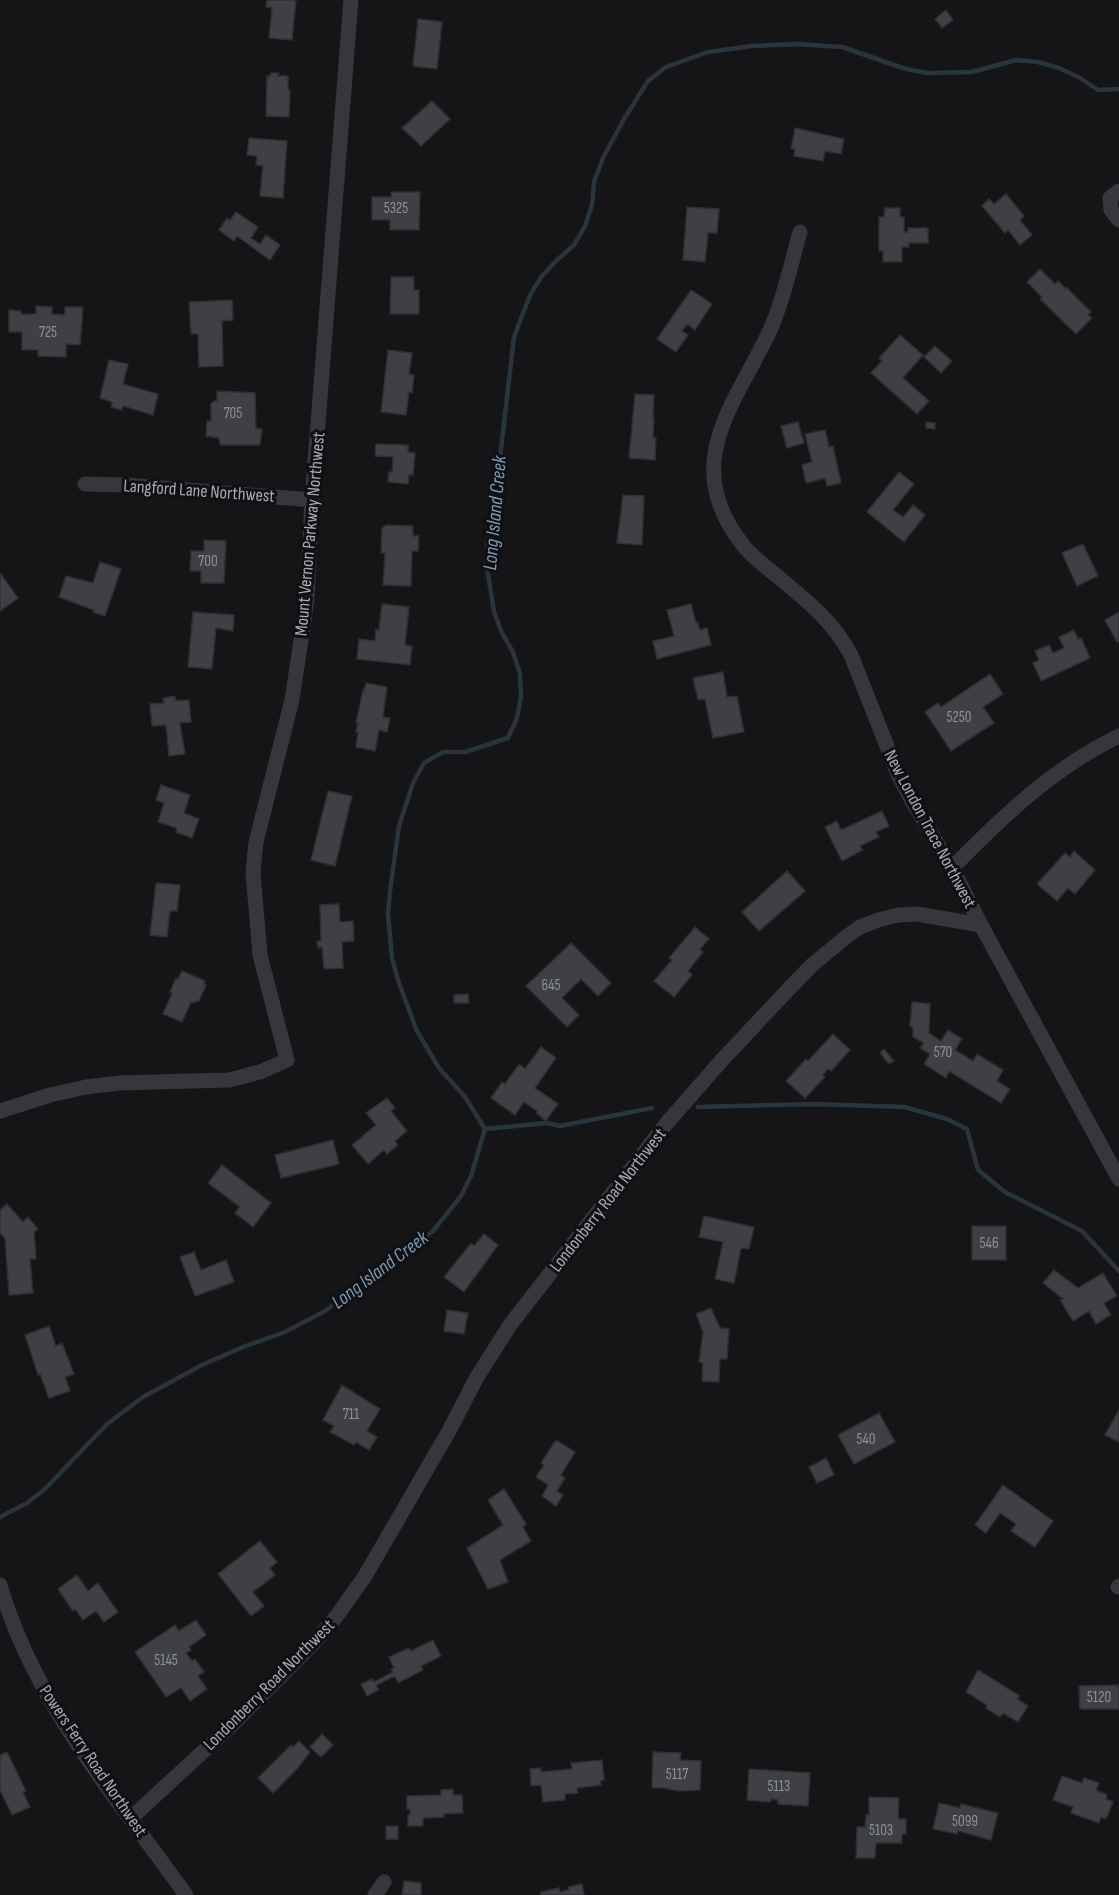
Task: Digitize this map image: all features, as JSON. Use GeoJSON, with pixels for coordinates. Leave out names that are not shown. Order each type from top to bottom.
{"type":"FeatureCollection","features":[{"type":"Feature","properties":{"kind":"street","name":"Mount Vernon Parkway Northwest"},"geometry":{"type":"LineString","coordinates":[[0,1111],[50,1095],[119,1083],[229,1080],[260,1072],[286,1060],[260,955],[253,873],[256,842],[294,689],[307,600],[312,500],[351,0]]}},
{"type":"Feature","properties":{"kind":"street"},"geometry":{"type":"LineString","coordinates":[[1119,191],[1110,198],[1110,210],[1119,220]]}},
{"type":"Feature","properties":{"kind":"street","name":"New London Trace Northwest"},"geometry":{"type":"LineString","coordinates":[[800,232],[771,327],[718,434],[714,466],[718,500],[729,527],[744,547],[822,613],[842,637],[898,774],[952,868],[981,925]]}},
{"type":"Feature","properties":{"kind":"street","name":"Langford Lane Northwest"},"geometry":{"type":"LineString","coordinates":[[85,484],[125,485],[312,500]]}},
{"type":"Feature","properties":{"kind":"street"},"geometry":{"type":"LineString","coordinates":[[952,868],[1024,800],[1067,766],[1119,736]]}},
{"type":"Feature","properties":{"kind":"street","name":"Londonberry Road Northwest"},"geometry":{"type":"LineString","coordinates":[[131,1818],[232,1724],[311,1646],[336,1617],[365,1576],[449,1431],[477,1377],[510,1325],[666,1124],[784,994],[846,937],[860,927],[878,920],[898,915],[917,914],[981,925]]}},
{"type":"Feature","properties":{"kind":"street"},"geometry":{"type":"LineString","coordinates":[[981,925],[1119,1179]]}},
{"type":"Feature","properties":{"kind":"street","name":"Powers Ferry Road Northwest"},"geometry":{"type":"LineString","coordinates":[[0,1585],[16,1633],[34,1673],[61,1720],[186,1895]]}},
{"type":"Feature","properties":{"kind":"street"},"geometry":{"type":"LineString","coordinates":[[375,1895],[384,1882]]}},
{"type":"Feature","properties":{"kind":"building"},"geometry":{"type":"Polygon","coordinates":[[[267,0],[296,0],[292,40],[269,38],[272,8],[266,7],[267,0]]]}},
{"type":"Feature","properties":{"kind":"building"},"geometry":{"type":"Polygon","coordinates":[[[946,10],[953,20],[942,28],[935,19],[946,10]]]}},
{"type":"Feature","properties":{"kind":"building"},"geometry":{"type":"Polygon","coordinates":[[[418,19],[442,22],[437,69],[413,66],[418,19]]]}},
{"type":"Feature","properties":{"kind":"building"},"geometry":{"type":"Polygon","coordinates":[[[271,73],[288,76],[289,117],[266,116],[267,76],[271,73]]]}},
{"type":"Feature","properties":{"kind":"building"},"geometry":{"type":"Polygon","coordinates":[[[432,101],[450,119],[421,146],[402,128],[432,101]]]}},
{"type":"Feature","properties":{"kind":"building"},"geometry":{"type":"Polygon","coordinates":[[[795,128],[844,139],[841,154],[825,151],[823,161],[794,156],[795,149],[791,149],[795,128]]]}},
{"type":"Feature","properties":{"kind":"building"},"geometry":{"type":"Polygon","coordinates":[[[249,138],[287,141],[283,198],[260,196],[263,166],[256,165],[257,156],[247,155],[249,138]]]}},
{"type":"Feature","properties":{"kind":"building"},"geometry":{"type":"Polygon","coordinates":[[[391,192],[420,192],[419,230],[390,230],[390,220],[372,220],[372,197],[391,197],[391,192]]]}},
{"type":"Feature","properties":{"kind":"building"},"geometry":{"type":"Polygon","coordinates":[[[1006,194],[1024,216],[1020,220],[1032,235],[1020,245],[1008,230],[1005,233],[982,206],[989,199],[994,204],[1006,194]]]}},
{"type":"Feature","properties":{"kind":"building"},"geometry":{"type":"Polygon","coordinates":[[[687,207],[719,209],[717,233],[708,233],[705,262],[683,260],[687,207]]]}},
{"type":"Feature","properties":{"kind":"building"},"geometry":{"type":"Polygon","coordinates":[[[885,208],[900,208],[900,217],[904,217],[904,232],[908,232],[908,228],[928,228],[928,243],[909,243],[909,247],[902,247],[902,262],[883,262],[883,251],[879,251],[879,217],[884,217],[885,208]]]}},
{"type":"Feature","properties":{"kind":"building"},"geometry":{"type":"Polygon","coordinates":[[[236,212],[258,227],[251,238],[260,244],[266,235],[280,245],[270,260],[237,236],[234,241],[219,230],[227,218],[230,220],[236,212]]]}},
{"type":"Feature","properties":{"kind":"building"},"geometry":{"type":"Polygon","coordinates":[[[1040,269],[1055,284],[1058,281],[1066,287],[1091,312],[1088,315],[1092,318],[1076,334],[1040,299],[1042,297],[1027,282],[1040,269]]]}},
{"type":"Feature","properties":{"kind":"building"},"geometry":{"type":"Polygon","coordinates":[[[391,277],[414,277],[414,290],[419,290],[419,314],[390,314],[391,277]]]}},
{"type":"Feature","properties":{"kind":"building"},"geometry":{"type":"Polygon","coordinates":[[[691,290],[712,304],[695,330],[687,324],[682,331],[688,335],[676,352],[657,339],[691,290]]]}},
{"type":"Feature","properties":{"kind":"building"},"geometry":{"type":"Polygon","coordinates":[[[232,300],[233,320],[222,321],[223,366],[199,367],[198,334],[191,334],[189,302],[232,300]]]}},
{"type":"Feature","properties":{"kind":"building"},"geometry":{"type":"Polygon","coordinates":[[[36,306],[52,307],[52,314],[65,315],[65,307],[83,307],[80,345],[66,344],[66,357],[38,356],[38,350],[22,350],[22,332],[9,332],[9,310],[21,311],[21,314],[36,314],[36,306]]]}},
{"type":"Feature","properties":{"kind":"building"},"geometry":{"type":"Polygon","coordinates":[[[900,335],[923,355],[903,378],[929,401],[917,414],[871,373],[882,361],[879,358],[900,335]]]}},
{"type":"Feature","properties":{"kind":"building"},"geometry":{"type":"Polygon","coordinates":[[[935,346],[952,361],[941,373],[924,357],[935,346]]]}},
{"type":"Feature","properties":{"kind":"building"},"geometry":{"type":"Polygon","coordinates":[[[388,350],[412,353],[409,374],[414,375],[406,415],[381,412],[388,350]]]}},
{"type":"Feature","properties":{"kind":"building"},"geometry":{"type":"Polygon","coordinates":[[[109,360],[128,364],[123,384],[158,394],[153,415],[123,406],[122,410],[111,407],[112,402],[100,398],[109,360]]]}},
{"type":"Feature","properties":{"kind":"building"},"geometry":{"type":"Polygon","coordinates":[[[217,391],[255,393],[256,428],[262,429],[260,445],[220,445],[219,438],[206,436],[207,421],[211,421],[211,404],[217,401],[217,391]]]}},
{"type":"Feature","properties":{"kind":"building"},"geometry":{"type":"Polygon","coordinates":[[[635,394],[654,395],[655,460],[629,458],[635,394]]]}},
{"type":"Feature","properties":{"kind":"building"},"geometry":{"type":"Polygon","coordinates":[[[798,422],[804,443],[787,448],[781,426],[798,422]]]}},
{"type":"Feature","properties":{"kind":"building"},"geometry":{"type":"Polygon","coordinates":[[[926,422],[935,423],[935,429],[926,428],[926,422]]]}},
{"type":"Feature","properties":{"kind":"building"},"geometry":{"type":"Polygon","coordinates":[[[825,430],[829,447],[833,446],[841,483],[827,486],[825,478],[806,483],[802,465],[812,462],[805,434],[825,430]]]}},
{"type":"Feature","properties":{"kind":"building"},"geometry":{"type":"Polygon","coordinates":[[[376,444],[408,445],[408,452],[415,453],[413,475],[409,475],[408,484],[388,482],[389,472],[392,472],[393,457],[375,456],[376,444]]]}},
{"type":"Feature","properties":{"kind":"building"},"geometry":{"type":"Polygon","coordinates":[[[899,472],[914,484],[893,510],[903,517],[913,505],[925,515],[904,542],[867,512],[899,472]]]}},
{"type":"Feature","properties":{"kind":"building"},"geometry":{"type":"Polygon","coordinates":[[[623,495],[644,496],[642,545],[617,543],[623,495]]]}},
{"type":"Feature","properties":{"kind":"building"},"geometry":{"type":"Polygon","coordinates":[[[386,525],[413,526],[413,536],[419,536],[418,551],[412,551],[411,586],[383,585],[385,553],[381,553],[382,528],[386,525]]]}},
{"type":"Feature","properties":{"kind":"building"},"geometry":{"type":"Polygon","coordinates":[[[204,540],[226,541],[224,583],[201,583],[201,571],[190,571],[191,551],[204,551],[204,540]]]}},
{"type":"Feature","properties":{"kind":"building"},"geometry":{"type":"Polygon","coordinates":[[[1083,544],[1098,576],[1077,586],[1062,553],[1083,544]]]}},
{"type":"Feature","properties":{"kind":"building"},"geometry":{"type":"Polygon","coordinates":[[[100,562],[121,569],[105,616],[59,597],[66,576],[93,583],[100,562]]]}},
{"type":"Feature","properties":{"kind":"building"},"geometry":{"type":"Polygon","coordinates":[[[0,573],[18,598],[0,611],[0,573]]]}},
{"type":"Feature","properties":{"kind":"building"},"geometry":{"type":"Polygon","coordinates":[[[382,604],[409,607],[405,645],[412,646],[410,665],[357,659],[359,639],[375,641],[376,629],[379,630],[382,604]]]}},
{"type":"Feature","properties":{"kind":"building"},"geometry":{"type":"Polygon","coordinates":[[[691,604],[700,630],[707,628],[711,645],[657,659],[653,641],[674,636],[667,610],[691,604]]]}},
{"type":"Feature","properties":{"kind":"building"},"geometry":{"type":"Polygon","coordinates":[[[193,612],[234,615],[233,631],[216,628],[212,669],[188,667],[193,612]]]}},
{"type":"Feature","properties":{"kind":"building"},"geometry":{"type":"Polygon","coordinates":[[[1119,612],[1119,641],[1117,642],[1105,620],[1119,612]]]}},
{"type":"Feature","properties":{"kind":"building"},"geometry":{"type":"Polygon","coordinates":[[[1074,630],[1078,639],[1081,638],[1090,658],[1041,681],[1033,663],[1039,660],[1035,651],[1049,645],[1053,653],[1064,648],[1059,637],[1074,630]]]}},
{"type":"Feature","properties":{"kind":"building"},"geometry":{"type":"Polygon","coordinates":[[[723,672],[727,697],[737,696],[744,732],[713,738],[705,699],[698,700],[693,678],[723,672]]]}},
{"type":"Feature","properties":{"kind":"building"},"geometry":{"type":"Polygon","coordinates":[[[990,674],[1003,694],[983,707],[994,723],[951,751],[925,712],[938,703],[941,707],[990,674]]]}},
{"type":"Feature","properties":{"kind":"building"},"geometry":{"type":"Polygon","coordinates":[[[366,683],[387,687],[383,717],[390,718],[387,732],[379,730],[375,751],[356,747],[358,723],[356,723],[366,683]]]}},
{"type":"Feature","properties":{"kind":"building"},"geometry":{"type":"Polygon","coordinates":[[[175,696],[176,701],[189,700],[191,722],[180,723],[185,754],[169,756],[166,725],[152,726],[150,704],[164,703],[163,698],[175,696]]]}},
{"type":"Feature","properties":{"kind":"building"},"geometry":{"type":"Polygon","coordinates":[[[161,785],[190,795],[184,813],[199,819],[192,838],[176,832],[177,828],[158,822],[164,803],[156,800],[161,785]]]}},
{"type":"Feature","properties":{"kind":"building"},"geometry":{"type":"Polygon","coordinates":[[[328,791],[352,796],[335,866],[311,860],[328,791]]]}},
{"type":"Feature","properties":{"kind":"building"},"geometry":{"type":"Polygon","coordinates":[[[882,811],[889,826],[876,832],[879,837],[860,846],[863,850],[842,861],[825,827],[837,821],[841,830],[882,811]]]}},
{"type":"Feature","properties":{"kind":"building"},"geometry":{"type":"Polygon","coordinates":[[[1074,851],[1095,870],[1075,894],[1068,888],[1057,901],[1037,884],[1065,853],[1070,857],[1074,851]]]}},
{"type":"Feature","properties":{"kind":"building"},"geometry":{"type":"Polygon","coordinates":[[[787,871],[805,891],[759,931],[742,912],[787,871]]]}},
{"type":"Feature","properties":{"kind":"building"},"geometry":{"type":"Polygon","coordinates":[[[156,883],[180,885],[177,911],[170,911],[167,937],[150,935],[156,883]]]}},
{"type":"Feature","properties":{"kind":"building"},"geometry":{"type":"Polygon","coordinates":[[[339,904],[340,922],[353,921],[354,941],[342,942],[343,968],[324,969],[322,947],[318,948],[317,941],[321,941],[320,905],[339,904]]]}},
{"type":"Feature","properties":{"kind":"building"},"geometry":{"type":"Polygon","coordinates":[[[695,927],[709,939],[700,949],[703,952],[688,971],[692,975],[674,997],[654,981],[672,960],[669,958],[695,927]]]}},
{"type":"Feature","properties":{"kind":"building"},"geometry":{"type":"Polygon","coordinates":[[[571,943],[611,983],[598,996],[581,979],[562,998],[579,1015],[567,1027],[526,986],[571,943]]]}},
{"type":"Feature","properties":{"kind":"building"},"geometry":{"type":"Polygon","coordinates":[[[182,971],[205,981],[206,985],[199,1001],[191,1002],[182,1022],[163,1014],[176,978],[178,979],[182,971]]]}},
{"type":"Feature","properties":{"kind":"building"},"geometry":{"type":"Polygon","coordinates":[[[468,994],[469,1003],[454,1003],[454,995],[468,994]]]}},
{"type":"Feature","properties":{"kind":"building"},"geometry":{"type":"Polygon","coordinates":[[[912,1002],[930,1004],[929,1033],[941,1041],[948,1030],[962,1039],[955,1050],[973,1061],[977,1054],[1003,1070],[997,1081],[1010,1089],[1001,1103],[949,1071],[946,1078],[924,1064],[930,1054],[920,1048],[924,1043],[913,1037],[913,1028],[910,1026],[912,1002]]]}},
{"type":"Feature","properties":{"kind":"building"},"geometry":{"type":"Polygon","coordinates":[[[833,1034],[850,1050],[831,1071],[828,1069],[823,1075],[825,1077],[805,1098],[786,1081],[833,1034]]]}},
{"type":"Feature","properties":{"kind":"building"},"geometry":{"type":"Polygon","coordinates":[[[541,1047],[556,1058],[535,1088],[558,1104],[546,1121],[524,1102],[515,1115],[491,1098],[502,1082],[505,1084],[519,1064],[525,1069],[541,1047]]]}},
{"type":"Feature","properties":{"kind":"building"},"geometry":{"type":"Polygon","coordinates":[[[884,1049],[894,1061],[889,1064],[880,1053],[884,1049]]]}},
{"type":"Feature","properties":{"kind":"building"},"geometry":{"type":"Polygon","coordinates":[[[387,1098],[395,1108],[391,1111],[407,1131],[395,1141],[398,1145],[387,1154],[384,1150],[368,1164],[352,1145],[376,1125],[366,1113],[387,1098]]]}},
{"type":"Feature","properties":{"kind":"building"},"geometry":{"type":"Polygon","coordinates":[[[333,1140],[339,1164],[281,1178],[275,1155],[333,1140]]]}},
{"type":"Feature","properties":{"kind":"building"},"geometry":{"type":"Polygon","coordinates":[[[222,1165],[271,1203],[253,1227],[235,1213],[240,1207],[208,1183],[222,1165]]]}},
{"type":"Feature","properties":{"kind":"building"},"geometry":{"type":"Polygon","coordinates":[[[7,1204],[23,1222],[28,1217],[38,1229],[34,1232],[36,1259],[30,1259],[33,1293],[9,1295],[5,1239],[0,1233],[0,1210],[7,1204]]]}},
{"type":"Feature","properties":{"kind":"building"},"geometry":{"type":"Polygon","coordinates":[[[704,1216],[754,1227],[749,1249],[741,1248],[734,1283],[715,1279],[723,1242],[699,1237],[704,1216]]]}},
{"type":"Feature","properties":{"kind":"building"},"geometry":{"type":"Polygon","coordinates":[[[972,1226],[1006,1226],[1006,1260],[972,1260],[972,1226]]]}},
{"type":"Feature","properties":{"kind":"building"},"geometry":{"type":"Polygon","coordinates":[[[484,1234],[498,1245],[464,1292],[444,1277],[471,1243],[474,1246],[484,1234]]]}},
{"type":"Feature","properties":{"kind":"building"},"geometry":{"type":"Polygon","coordinates":[[[194,1252],[201,1270],[226,1260],[234,1282],[195,1296],[180,1257],[194,1252]]]}},
{"type":"Feature","properties":{"kind":"building"},"geometry":{"type":"Polygon","coordinates":[[[1054,1270],[1078,1288],[1103,1273],[1117,1296],[1104,1303],[1111,1315],[1096,1324],[1089,1311],[1073,1321],[1060,1300],[1063,1299],[1043,1283],[1054,1270]]]}},
{"type":"Feature","properties":{"kind":"building"},"geometry":{"type":"Polygon","coordinates":[[[711,1308],[720,1328],[729,1329],[727,1359],[720,1359],[719,1382],[702,1381],[703,1363],[699,1362],[703,1332],[696,1314],[711,1308]]]}},
{"type":"Feature","properties":{"kind":"building"},"geometry":{"type":"Polygon","coordinates":[[[447,1310],[468,1313],[464,1334],[444,1331],[447,1310]]]}},
{"type":"Feature","properties":{"kind":"building"},"geometry":{"type":"Polygon","coordinates":[[[49,1326],[56,1346],[62,1343],[74,1374],[65,1377],[70,1391],[49,1398],[40,1374],[38,1375],[25,1335],[49,1326]]]}},
{"type":"Feature","properties":{"kind":"building"},"geometry":{"type":"Polygon","coordinates":[[[342,1385],[380,1409],[367,1431],[377,1437],[369,1450],[356,1442],[354,1445],[330,1432],[334,1426],[323,1420],[342,1385]]]}},
{"type":"Feature","properties":{"kind":"building"},"geometry":{"type":"Polygon","coordinates":[[[1119,1410],[1119,1442],[1105,1435],[1119,1410]]]}},
{"type":"Feature","properties":{"kind":"building"},"geometry":{"type":"Polygon","coordinates":[[[879,1413],[895,1442],[854,1464],[838,1435],[879,1413]]]}},
{"type":"Feature","properties":{"kind":"building"},"geometry":{"type":"Polygon","coordinates":[[[556,1440],[575,1452],[561,1475],[565,1478],[557,1491],[563,1495],[556,1506],[542,1496],[548,1485],[536,1477],[544,1465],[541,1463],[556,1440]]]}},
{"type":"Feature","properties":{"kind":"building"},"geometry":{"type":"Polygon","coordinates":[[[826,1458],[834,1475],[817,1483],[809,1467],[826,1458]]]}},
{"type":"Feature","properties":{"kind":"building"},"geometry":{"type":"Polygon","coordinates":[[[1003,1485],[1053,1521],[1035,1547],[1011,1531],[1016,1524],[1000,1513],[986,1533],[975,1525],[1003,1485]]]}},
{"type":"Feature","properties":{"kind":"building"},"geometry":{"type":"Polygon","coordinates":[[[504,1489],[526,1524],[523,1527],[531,1541],[500,1560],[508,1582],[488,1589],[467,1548],[503,1525],[488,1500],[504,1489]]]}},
{"type":"Feature","properties":{"kind":"building"},"geometry":{"type":"Polygon","coordinates":[[[260,1541],[277,1562],[270,1568],[275,1575],[253,1592],[264,1606],[251,1616],[218,1574],[260,1541]]]}},
{"type":"Feature","properties":{"kind":"building"},"geometry":{"type":"Polygon","coordinates":[[[77,1575],[88,1591],[98,1583],[118,1612],[104,1622],[96,1611],[83,1620],[75,1609],[73,1611],[58,1589],[77,1575]]]}},
{"type":"Feature","properties":{"kind":"building"},"geometry":{"type":"Polygon","coordinates":[[[196,1620],[206,1635],[189,1647],[191,1650],[186,1653],[192,1661],[195,1659],[204,1672],[198,1676],[207,1689],[190,1701],[181,1688],[166,1697],[135,1652],[175,1625],[179,1631],[196,1620]]]}},
{"type":"Feature","properties":{"kind":"building"},"geometry":{"type":"Polygon","coordinates":[[[433,1640],[441,1656],[421,1666],[423,1670],[398,1683],[395,1676],[376,1685],[379,1690],[367,1696],[361,1684],[372,1679],[374,1682],[393,1672],[391,1669],[394,1668],[389,1657],[409,1648],[411,1651],[433,1640]]]}},
{"type":"Feature","properties":{"kind":"building"},"geometry":{"type":"Polygon","coordinates":[[[978,1670],[1020,1696],[1017,1699],[1028,1706],[1018,1722],[1003,1713],[1000,1717],[986,1708],[987,1705],[966,1692],[978,1670]]]}},
{"type":"Feature","properties":{"kind":"building"},"geometry":{"type":"Polygon","coordinates":[[[1119,1685],[1119,1709],[1080,1709],[1079,1686],[1119,1685]]]}},
{"type":"Feature","properties":{"kind":"building"},"geometry":{"type":"Polygon","coordinates":[[[322,1734],[333,1745],[321,1757],[310,1747],[322,1734]]]}},
{"type":"Feature","properties":{"kind":"building"},"geometry":{"type":"Polygon","coordinates":[[[299,1741],[310,1752],[273,1793],[258,1778],[291,1745],[293,1747],[299,1741]]]}},
{"type":"Feature","properties":{"kind":"building"},"geometry":{"type":"Polygon","coordinates":[[[7,1752],[26,1791],[23,1792],[30,1807],[12,1815],[0,1790],[0,1755],[7,1752]]]}},
{"type":"Feature","properties":{"kind":"building"},"geometry":{"type":"Polygon","coordinates":[[[653,1752],[681,1753],[680,1760],[701,1761],[700,1790],[678,1791],[652,1788],[653,1752]]]}},
{"type":"Feature","properties":{"kind":"building"},"geometry":{"type":"Polygon","coordinates":[[[602,1760],[604,1780],[600,1781],[601,1785],[577,1788],[578,1793],[565,1794],[565,1800],[543,1802],[541,1785],[531,1786],[530,1769],[541,1768],[541,1772],[572,1769],[571,1763],[602,1760]]]}},
{"type":"Feature","properties":{"kind":"building"},"geometry":{"type":"Polygon","coordinates":[[[749,1769],[810,1773],[808,1806],[778,1804],[778,1800],[771,1799],[771,1802],[747,1800],[749,1769]]]}},
{"type":"Feature","properties":{"kind":"building"},"geometry":{"type":"Polygon","coordinates":[[[1062,1776],[1082,1783],[1084,1778],[1099,1783],[1096,1790],[1107,1795],[1106,1799],[1113,1802],[1106,1819],[1101,1817],[1099,1823],[1071,1813],[1073,1807],[1053,1800],[1062,1776]]]}},
{"type":"Feature","properties":{"kind":"building"},"geometry":{"type":"Polygon","coordinates":[[[453,1789],[453,1795],[462,1795],[463,1813],[423,1818],[423,1826],[408,1826],[410,1809],[407,1809],[407,1796],[441,1795],[441,1790],[453,1789]]]}},
{"type":"Feature","properties":{"kind":"building"},"geometry":{"type":"Polygon","coordinates":[[[869,1797],[899,1798],[898,1819],[906,1819],[906,1834],[902,1834],[902,1843],[876,1843],[875,1858],[856,1858],[857,1827],[865,1827],[866,1815],[869,1815],[869,1797]]]}},
{"type":"Feature","properties":{"kind":"building"},"geometry":{"type":"Polygon","coordinates":[[[939,1803],[960,1808],[961,1804],[998,1813],[991,1840],[958,1831],[957,1834],[933,1829],[939,1803]]]}},
{"type":"Feature","properties":{"kind":"building"},"geometry":{"type":"Polygon","coordinates":[[[386,1826],[398,1826],[398,1839],[386,1839],[386,1826]]]}},
{"type":"Feature","properties":{"kind":"building"},"geometry":{"type":"Polygon","coordinates":[[[404,1881],[421,1883],[421,1895],[402,1895],[404,1881]]]}},
{"type":"Feature","properties":{"kind":"building"},"geometry":{"type":"Polygon","coordinates":[[[582,1884],[584,1895],[541,1895],[541,1892],[559,1888],[560,1892],[569,1890],[568,1887],[582,1884]]]}},
{"type":"Feature","properties":{"kind":"waterway","name":"Long Island Creek"},"geometry":{"type":"LineString","coordinates":[[0,1517],[27,1503],[45,1489],[107,1424],[143,1397],[202,1365],[285,1332],[325,1311],[433,1231],[461,1196],[471,1176],[485,1129],[465,1097],[439,1068],[416,1029],[392,958],[388,914],[399,826],[413,783],[424,763],[443,752],[465,752],[508,738],[517,718],[521,696],[520,674],[513,652],[494,612],[487,568],[487,545],[495,501],[514,337],[530,295],[542,276],[574,245],[585,226],[592,205],[594,182],[603,158],[648,81],[666,67],[708,52],[752,46],[797,44],[842,47],[906,69],[928,73],[972,72],[1016,60],[1038,62],[1059,68],[1098,90],[1119,89]]}},
{"type":"Feature","properties":{"kind":"waterway"},"geometry":{"type":"LineString","coordinates":[[698,1107],[814,1104],[904,1107],[947,1119],[967,1129],[978,1170],[1005,1192],[1082,1231],[1119,1271]]}},
{"type":"Feature","properties":{"kind":"waterway"},"geometry":{"type":"LineString","coordinates":[[485,1129],[547,1123],[560,1126],[652,1108]]}}]}
